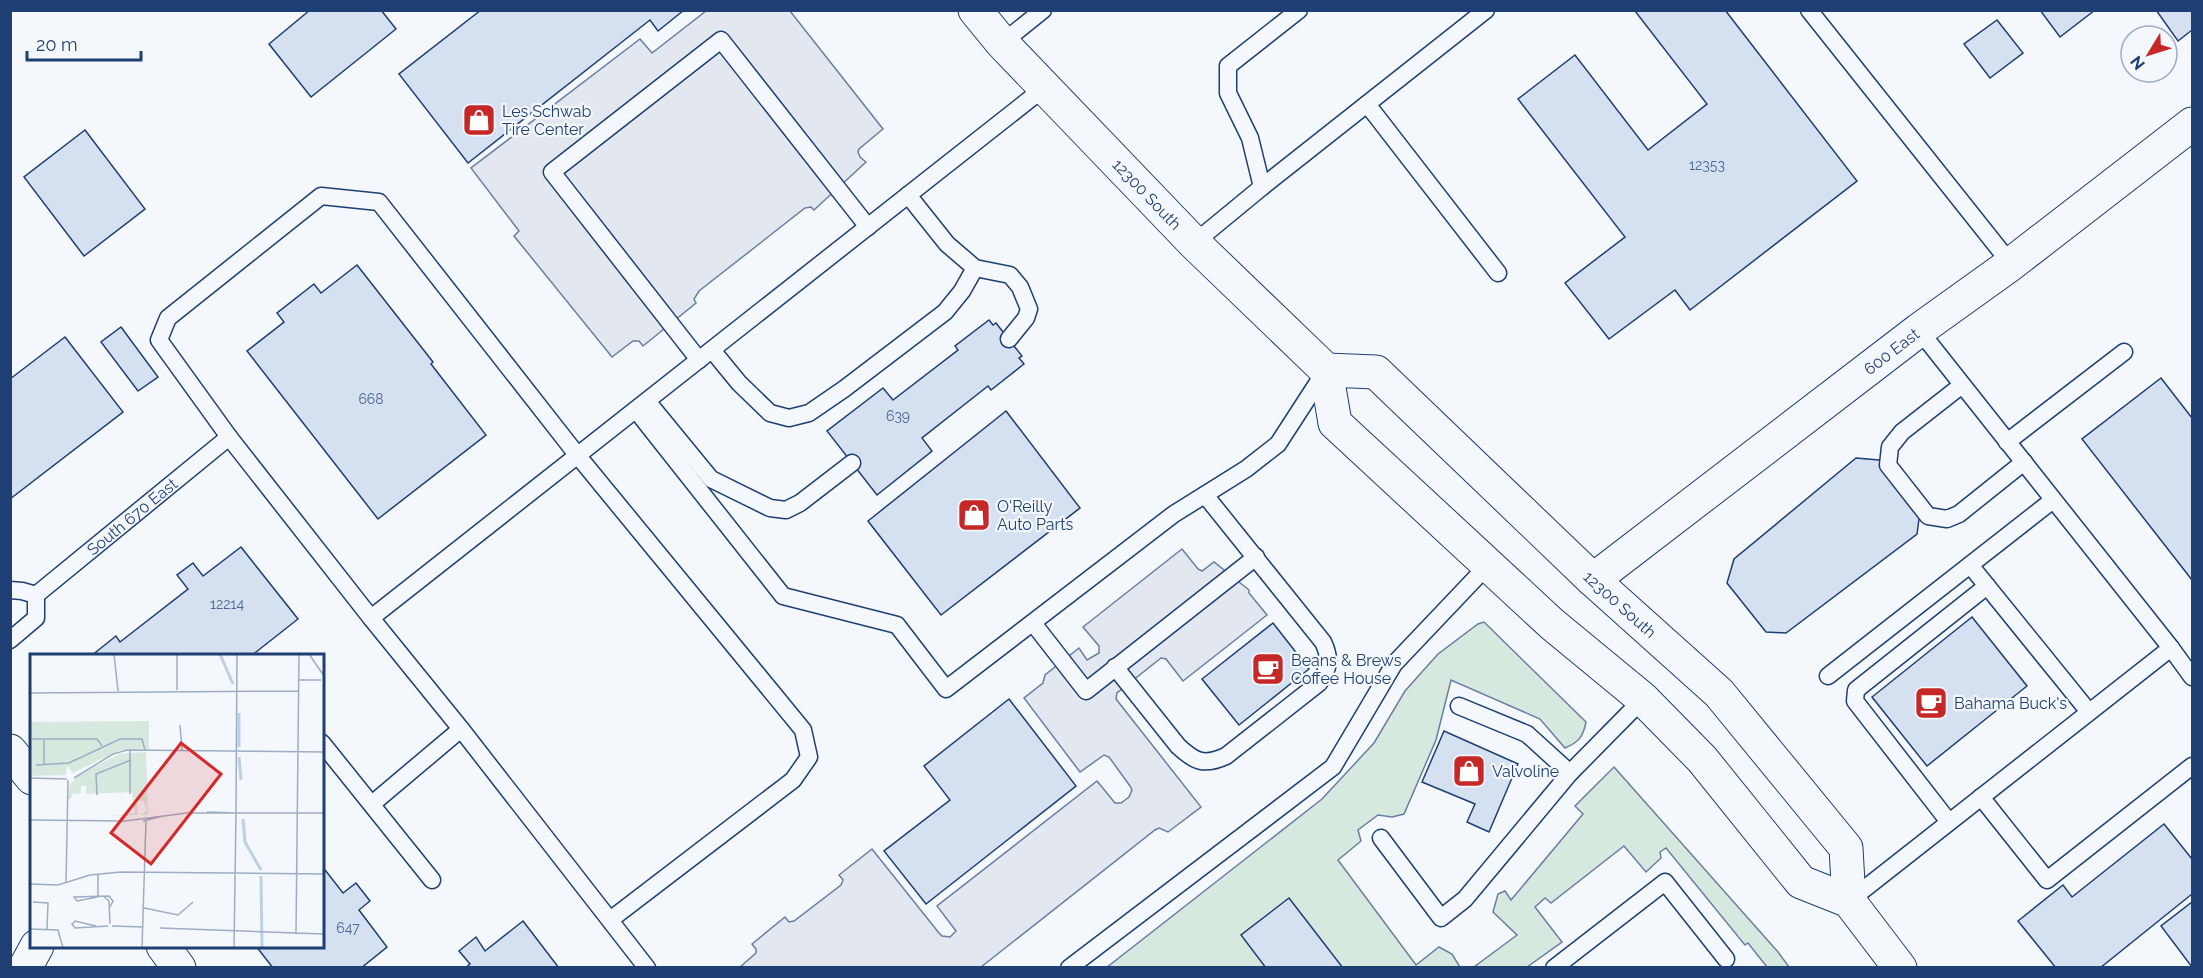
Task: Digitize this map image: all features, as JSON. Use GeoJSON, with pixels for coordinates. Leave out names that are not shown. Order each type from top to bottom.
{"type":"FeatureCollection","features":[{"type":"Feature","properties":{"kind":"main road","name":"12300 South"},"geometry":{"type":"LineString","coordinates":[[975,10],[1044,88],[1194,243],[1326,370],[1376,372],[1593,580],[1719,693],[1846,848],[1849,901]]}},
{"type":"Feature","properties":{"kind":"main road","name":"600 East"},"geometry":{"type":"LineString","coordinates":[[1593,580],[2193,124]]}},
{"type":"Feature","properties":{"kind":"main road"},"geometry":{"type":"LineString","coordinates":[[1326,370],[1335,423],[1552,624],[1643,699],[1702,759],[1801,882],[1849,901],[1900,968]]}},
{"type":"Feature","properties":{"kind":"main road"},"geometry":{"type":"LineString","coordinates":[[10,752],[30,776]]}},
{"type":"Feature","properties":{"kind":"main road"},"geometry":{"type":"LineString","coordinates":[[25,968],[36,948]]}},
{"type":"Feature","properties":{"kind":"main road"},"geometry":{"type":"LineString","coordinates":[[165,948],[180,968]]}},
{"type":"Feature","properties":{"kind":"lane"},"geometry":{"type":"LineString","coordinates":[[1002,43],[1043,10]]}},
{"type":"Feature","properties":{"kind":"lane"},"geometry":{"type":"LineString","coordinates":[[1262,187],[1250,138],[1228,93],[1228,66],[1299,10]]}},
{"type":"Feature","properties":{"kind":"lane"},"geometry":{"type":"LineString","coordinates":[[1194,243],[1486,10]]}},
{"type":"Feature","properties":{"kind":"lane"},"geometry":{"type":"LineString","coordinates":[[1809,10],[2011,264]]}},
{"type":"Feature","properties":{"kind":"lane"},"geometry":{"type":"LineString","coordinates":[[868,227],[721,40],[552,172],[705,355],[770,413],[789,418],[809,413],[945,312],[962,291],[975,268]]}},
{"type":"Feature","properties":{"kind":"lane"},"geometry":{"type":"LineString","coordinates":[[371,618],[1044,88]]}},
{"type":"Feature","properties":{"kind":"lane"},"geometry":{"type":"LineString","coordinates":[[1367,104],[1498,273]]}},
{"type":"Feature","properties":{"kind":"lane"},"geometry":{"type":"LineString","coordinates":[[908,195],[947,244],[975,268],[1010,275],[1026,298],[1029,309],[1026,318],[1009,339]]}},
{"type":"Feature","properties":{"kind":"lane"},"geometry":{"type":"LineString","coordinates":[[610,920],[793,780],[809,757],[803,730],[578,456],[379,202],[321,196],[168,318],[159,340],[229,437],[647,968]]}},
{"type":"Feature","properties":{"kind":"lane"},"geometry":{"type":"LineString","coordinates":[[1919,330],[2193,677]]}},
{"type":"Feature","properties":{"kind":"lane"},"geometry":{"type":"LineString","coordinates":[[2007,442],[2124,352]]}},
{"type":"Feature","properties":{"kind":"lane"},"geometry":{"type":"LineString","coordinates":[[642,405],[783,596],[897,625],[946,689],[1174,514],[1246,469],[1278,444],[1326,370]]}},
{"type":"Feature","properties":{"kind":"lane"},"geometry":{"type":"LineString","coordinates":[[1962,385],[1902,432],[1890,447],[1888,465],[1928,516],[1947,519],[1959,514],[2024,462]]}},
{"type":"Feature","properties":{"kind":"lane"},"geometry":{"type":"LineString","coordinates":[[642,405],[711,479],[770,508],[786,510],[800,503],[852,463]]}},
{"type":"Feature","properties":{"kind":"lane","name":"South 670 East"},"geometry":{"type":"LineString","coordinates":[[36,595],[229,437]]}},
{"type":"Feature","properties":{"kind":"lane"},"geometry":{"type":"LineString","coordinates":[[1116,667],[1188,756],[1200,762],[1213,762],[1226,756],[1319,683],[1329,664],[1328,653],[1323,642],[1205,495]]}},
{"type":"Feature","properties":{"kind":"lane"},"geometry":{"type":"LineString","coordinates":[[1828,676],[2053,500]]}},
{"type":"Feature","properties":{"kind":"lane"},"geometry":{"type":"LineString","coordinates":[[1033,623],[1086,691],[1256,557]]}},
{"type":"Feature","properties":{"kind":"lane"},"geometry":{"type":"LineString","coordinates":[[1069,968],[1333,767],[1359,718],[1394,664],[1488,565]]}},
{"type":"Feature","properties":{"kind":"lane"},"geometry":{"type":"LineString","coordinates":[[1970,565],[2090,712]]}},
{"type":"Feature","properties":{"kind":"lane"},"geometry":{"type":"LineString","coordinates":[[1949,822],[1854,700],[1856,690],[1987,586]]}},
{"type":"Feature","properties":{"kind":"lane"},"geometry":{"type":"LineString","coordinates":[[10,590],[36,595],[36,618],[10,640]]}},
{"type":"Feature","properties":{"kind":"lane"},"geometry":{"type":"LineString","coordinates":[[1849,901],[2171,648]]}},
{"type":"Feature","properties":{"kind":"lane"},"geometry":{"type":"LineString","coordinates":[[1381,838],[1441,918],[1465,899],[1570,773],[1643,699]]}},
{"type":"Feature","properties":{"kind":"lane"},"geometry":{"type":"LineString","coordinates":[[1459,706],[1527,734],[1570,773]]}},
{"type":"Feature","properties":{"kind":"lane"},"geometry":{"type":"LineString","coordinates":[[372,804],[461,729]]}},
{"type":"Feature","properties":{"kind":"lane"},"geometry":{"type":"LineString","coordinates":[[324,745],[432,880]]}},
{"type":"Feature","properties":{"kind":"lane"},"geometry":{"type":"LineString","coordinates":[[1981,797],[2047,880],[2193,766]]}},
{"type":"Feature","properties":{"kind":"lane"},"geometry":{"type":"LineString","coordinates":[[1554,968],[1665,882],[1726,959]]}},
{"type":"Feature","properties":{"kind":"shaded area"},"geometry":{"type":"Polygon","coordinates":[[[706,11],[790,11],[883,129],[859,149],[860,157],[866,162],[814,210],[811,207],[805,208],[699,291],[694,299],[696,303],[643,346],[639,341],[633,341],[612,357],[514,236],[519,231],[471,168],[640,39],[652,53],[706,11]]]}},
{"type":"Feature","properties":{"kind":"shaded area"},"geometry":{"type":"Polygon","coordinates":[[[1182,549],[1202,571],[1214,562],[1249,590],[1267,615],[1183,681],[1166,659],[1161,658],[1117,693],[1116,699],[1201,807],[1168,832],[1159,828],[1155,830],[981,967],[739,968],[756,953],[752,944],[785,917],[789,922],[794,921],[841,885],[843,880],[839,875],[872,849],[939,933],[950,937],[956,931],[937,906],[1097,781],[1115,803],[1121,803],[1129,797],[1132,790],[1130,786],[1109,757],[1104,755],[1080,772],[1024,698],[1043,683],[1045,675],[1079,648],[1087,660],[1099,653],[1099,646],[1083,627],[1182,549]]]}},
{"type":"Feature","properties":{"kind":"shaded area"},"geometry":{"type":"Polygon","coordinates":[[[1484,622],[1586,722],[1582,735],[1574,744],[1565,748],[1540,719],[1451,680],[1436,740],[1404,814],[1392,817],[1378,815],[1358,830],[1361,841],[1338,860],[1416,965],[1439,947],[1452,954],[1460,967],[1106,968],[1322,799],[1374,743],[1405,691],[1438,654],[1484,622]]]}},
{"type":"Feature","properties":{"kind":"shaded area"},"geometry":{"type":"Polygon","coordinates":[[[1614,767],[1789,967],[1767,967],[1748,943],[1745,945],[1666,848],[1660,852],[1661,858],[1646,872],[1624,846],[1551,903],[1545,898],[1535,907],[1562,942],[1527,967],[1474,967],[1517,935],[1493,912],[1498,894],[1505,891],[1511,900],[1583,814],[1575,806],[1614,767]]]}},
{"type":"Feature","properties":{"kind":"building"},"geometry":{"type":"Polygon","coordinates":[[[310,10],[381,10],[396,29],[311,97],[269,44],[310,10]]]}},
{"type":"Feature","properties":{"kind":"building","name":"Les Schwab Tire Center"},"geometry":{"type":"Polygon","coordinates":[[[481,10],[684,10],[658,31],[650,20],[468,163],[399,74],[481,10]]]}},
{"type":"Feature","properties":{"kind":"building"},"geometry":{"type":"Polygon","coordinates":[[[1725,10],[1857,181],[1690,310],[1675,290],[1609,339],[1565,283],[1625,237],[1518,99],[1575,55],[1648,150],[1707,104],[1635,11],[1725,10]]]}},
{"type":"Feature","properties":{"kind":"building"},"geometry":{"type":"Polygon","coordinates":[[[2040,10],[2095,10],[2060,37],[2040,10]]]}},
{"type":"Feature","properties":{"kind":"building"},"geometry":{"type":"Polygon","coordinates":[[[2156,10],[2192,10],[2192,30],[2179,40],[2179,24],[2166,24],[2156,10]]]}},
{"type":"Feature","properties":{"kind":"building"},"geometry":{"type":"Polygon","coordinates":[[[1997,20],[2023,53],[1990,78],[1964,44],[1997,20]]]}},
{"type":"Feature","properties":{"kind":"building"},"geometry":{"type":"Polygon","coordinates":[[[85,130],[145,209],[84,256],[24,177],[85,130]]]}},
{"type":"Feature","properties":{"kind":"building"},"geometry":{"type":"Polygon","coordinates":[[[357,265],[433,362],[431,364],[486,435],[378,519],[247,351],[284,322],[277,313],[314,284],[321,293],[357,265]]]}},
{"type":"Feature","properties":{"kind":"building"},"geometry":{"type":"Polygon","coordinates":[[[989,320],[993,325],[996,323],[1022,356],[1019,358],[1024,364],[991,390],[988,386],[922,438],[932,451],[877,495],[827,431],[883,388],[893,400],[958,350],[955,346],[989,320]]]}},
{"type":"Feature","properties":{"kind":"building"},"geometry":{"type":"Polygon","coordinates":[[[121,327],[158,377],[138,391],[101,342],[121,327]]]}},
{"type":"Feature","properties":{"kind":"building"},"geometry":{"type":"Polygon","coordinates":[[[65,337],[123,412],[10,499],[10,379],[65,337]]]}},
{"type":"Feature","properties":{"kind":"building"},"geometry":{"type":"Polygon","coordinates":[[[2161,378],[2192,418],[2192,580],[2082,439],[2161,378]]]}},
{"type":"Feature","properties":{"kind":"building","name":"O'Reilly Auto Parts"},"geometry":{"type":"Polygon","coordinates":[[[1006,411],[1080,508],[941,615],[868,521],[1006,411]]]}},
{"type":"Feature","properties":{"kind":"building"},"geometry":{"type":"Polygon","coordinates":[[[1856,458],[1879,460],[1920,511],[1917,534],[1786,633],[1766,632],[1727,583],[1734,559],[1856,458]]]}},
{"type":"Feature","properties":{"kind":"building"},"geometry":{"type":"Polygon","coordinates":[[[241,547],[298,619],[254,654],[94,654],[116,636],[120,642],[188,589],[177,575],[193,563],[203,576],[241,547]]]}},
{"type":"Feature","properties":{"kind":"building"},"geometry":{"type":"Polygon","coordinates":[[[1972,617],[2027,686],[1927,766],[1872,697],[1972,617]]]}},
{"type":"Feature","properties":{"kind":"building"},"geometry":{"type":"Polygon","coordinates":[[[1273,623],[1309,669],[1239,725],[1202,679],[1273,623]]]}},
{"type":"Feature","properties":{"kind":"building"},"geometry":{"type":"Polygon","coordinates":[[[1009,699],[1076,786],[926,904],[884,851],[950,800],[924,766],[1009,699]]]}},
{"type":"Feature","properties":{"kind":"building"},"geometry":{"type":"Polygon","coordinates":[[[1444,731],[1518,764],[1489,832],[1467,822],[1475,804],[1422,782],[1444,731]]]}},
{"type":"Feature","properties":{"kind":"building"},"geometry":{"type":"Polygon","coordinates":[[[2164,824],[2192,859],[2192,894],[2100,968],[2056,968],[2018,921],[2063,885],[2072,897],[2164,824]]]}},
{"type":"Feature","properties":{"kind":"building"},"geometry":{"type":"Polygon","coordinates":[[[324,869],[343,893],[356,883],[370,901],[359,910],[387,947],[361,968],[273,968],[258,948],[324,948],[324,869]]]}},
{"type":"Feature","properties":{"kind":"building"},"geometry":{"type":"Polygon","coordinates":[[[1289,898],[1343,968],[1266,968],[1241,935],[1289,898]]]}},
{"type":"Feature","properties":{"kind":"building"},"geometry":{"type":"Polygon","coordinates":[[[2192,902],[2192,967],[2161,926],[2192,902]]]}},
{"type":"Feature","properties":{"kind":"building"},"geometry":{"type":"Polygon","coordinates":[[[523,921],[559,968],[465,968],[470,964],[459,951],[476,937],[485,951],[523,921]]]}},
{"type":"Feature","properties":{"kind":"place","name":"Les Schwab Tire Center"},"geometry":{"type":"Point","coordinates":[479,120]}},
{"type":"Feature","properties":{"kind":"place","name":"O'Reilly Auto Parts"},"geometry":{"type":"Point","coordinates":[974,515]}},
{"type":"Feature","properties":{"kind":"place","name":"Beans & Brews Coffee House"},"geometry":{"type":"Point","coordinates":[1268,669]}},
{"type":"Feature","properties":{"kind":"place","name":"Bahama Buck's"},"geometry":{"type":"Point","coordinates":[1931,703]}},
{"type":"Feature","properties":{"kind":"place","name":"Valvoline"},"geometry":{"type":"Point","coordinates":[1469,771]}}]}
